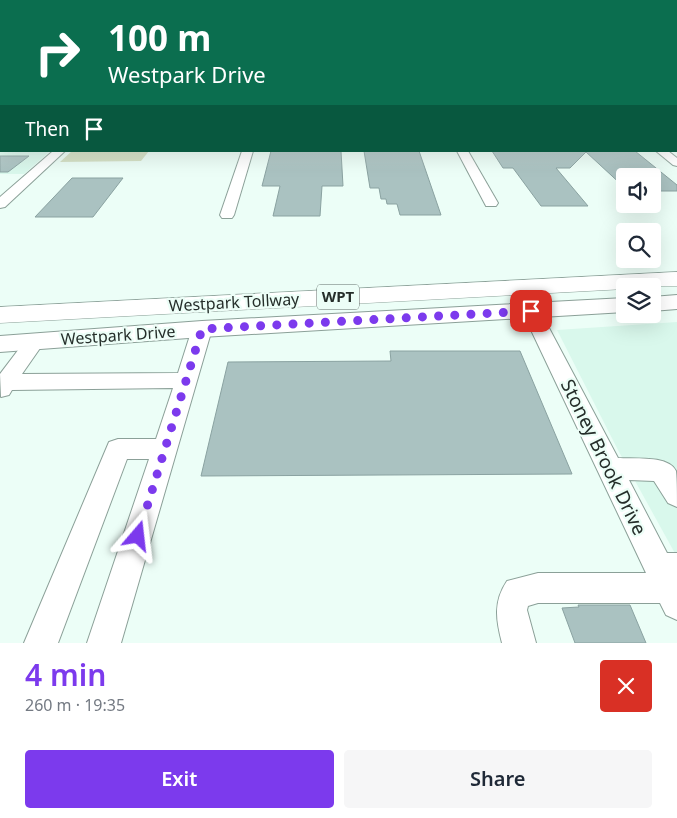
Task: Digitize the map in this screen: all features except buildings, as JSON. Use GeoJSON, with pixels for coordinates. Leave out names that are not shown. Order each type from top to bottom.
{"type":"FeatureCollection","features":[{"type":"Feature","properties":{"kind":"highway","name":"Westpark Tollway"},"geometry":{"type":"LineString","coordinates":[[0,302],[677,267]]}},
{"type":"Feature","properties":{"kind":"highway","name":"Westpark Tollway"},"geometry":{"type":"LineString","coordinates":[[0,315],[677,279]]}},
{"type":"Feature","properties":{"kind":"main road"},"geometry":{"type":"LineString","coordinates":[[661,303],[677,302]]}},
{"type":"Feature","properties":{"kind":"main road","name":"Westpark Drive"},"geometry":{"type":"LineString","coordinates":[[0,344],[202,329],[616,306]]}},
{"type":"Feature","properties":{"kind":"street"},"geometry":{"type":"LineString","coordinates":[[0,204],[59,152]]}},
{"type":"Feature","properties":{"kind":"street"},"geometry":{"type":"LineString","coordinates":[[227,215],[248,152]]}},
{"type":"Feature","properties":{"kind":"street"},"geometry":{"type":"LineString","coordinates":[[463,152],[490,203]]}},
{"type":"Feature","properties":{"kind":"street"},"geometry":{"type":"LineString","coordinates":[[662,152],[677,163]]}},
{"type":"Feature","properties":{"kind":"street","name":"Stoney Brook Drive"},"geometry":{"type":"LineString","coordinates":[[531,311],[610,469],[671,582]]}},
{"type":"Feature","properties":{"kind":"street"},"geometry":{"type":"LineString","coordinates":[[104,643],[202,329]]}},
{"type":"Feature","properties":{"kind":"street"},"geometry":{"type":"LineString","coordinates":[[3,386],[35,341]]}},
{"type":"Feature","properties":{"kind":"street"},"geometry":{"type":"LineString","coordinates":[[3,386],[187,380]]}},
{"type":"Feature","properties":{"kind":"street"},"geometry":{"type":"LineString","coordinates":[[41,643],[118,449],[165,449]]}},
{"type":"Feature","properties":{"kind":"street"},"geometry":{"type":"LineString","coordinates":[[610,469],[657,470],[670,473],[677,495]]}},
{"type":"Feature","properties":{"kind":"street"},"geometry":{"type":"LineString","coordinates":[[519,643],[511,613],[513,598],[518,592],[538,588],[671,582]]}},
{"type":"Feature","properties":{"kind":"shaded area"},"geometry":{"type":"Polygon","coordinates":[[[0,152],[49,152],[24,174],[0,174],[0,152]]]}},
{"type":"Feature","properties":{"kind":"shaded area"},"geometry":{"type":"Polygon","coordinates":[[[71,152],[148,152],[141,161],[60,162],[71,152]]]}},
{"type":"Feature","properties":{"kind":"shaded area"},"geometry":{"type":"Polygon","coordinates":[[[677,322],[677,557],[618,450],[557,330],[677,322]]]}},
{"type":"Feature","properties":{"kind":"route"},"geometry":{"type":"LineString","coordinates":[[138,536],[202,329],[531,311]]}}]}
